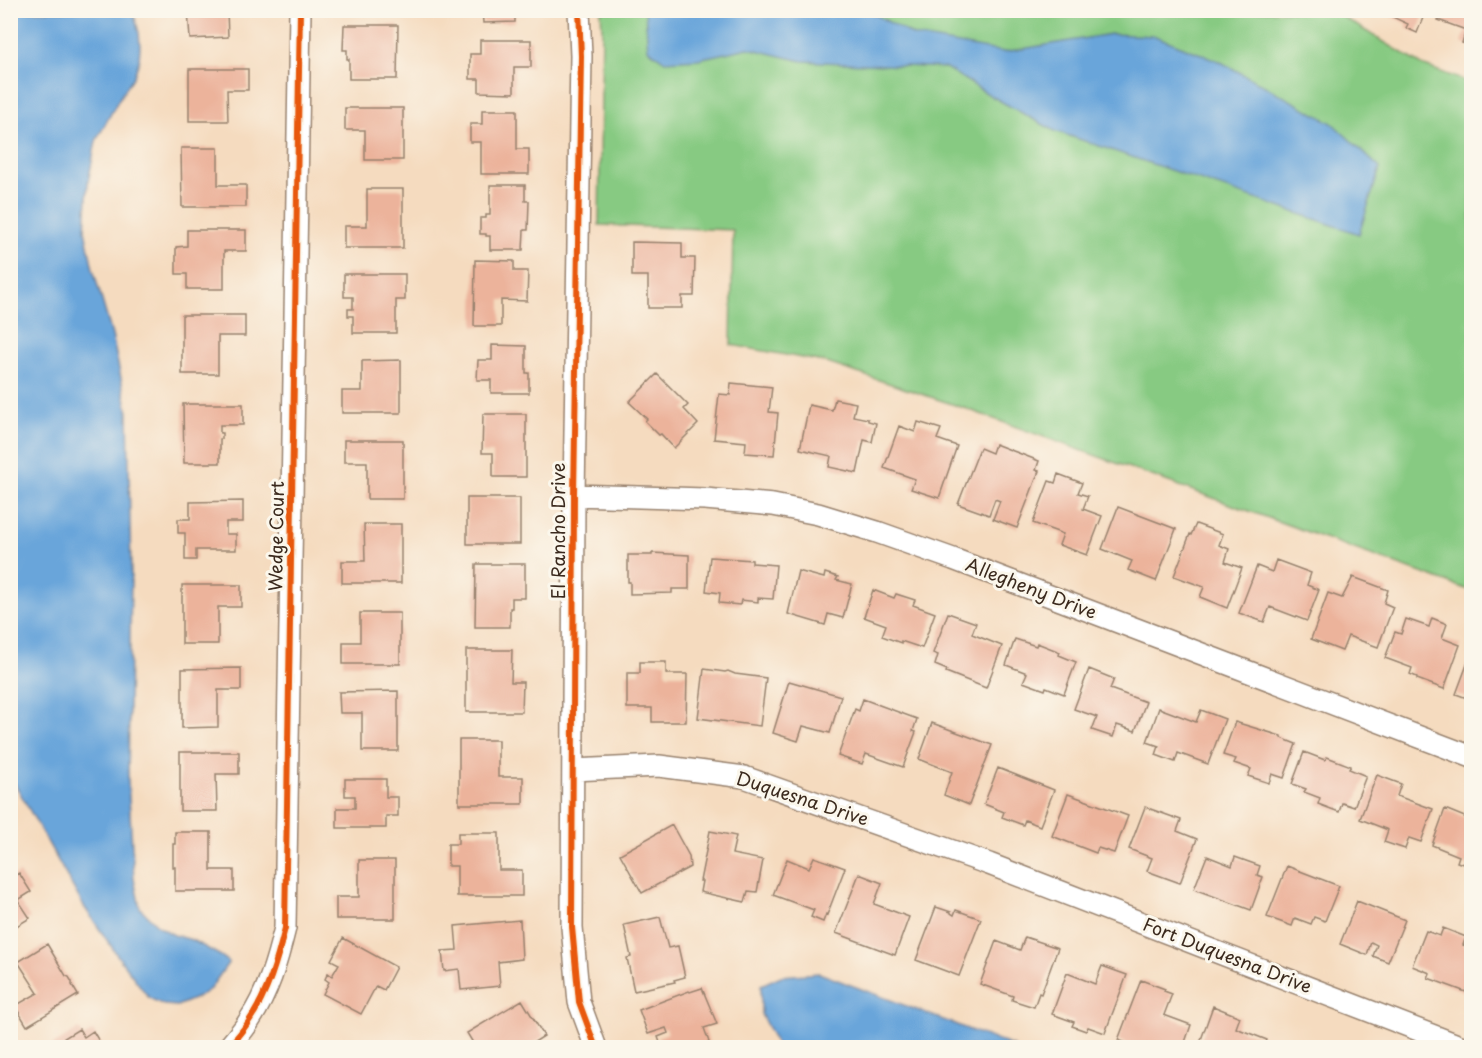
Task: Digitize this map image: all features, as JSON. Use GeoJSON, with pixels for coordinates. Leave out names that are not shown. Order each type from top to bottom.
{"type":"FeatureCollection","features":[{"type":"Feature","properties":{"kind":"street","name":"Wedge Court"},"geometry":{"type":"LineString","coordinates":[[228,1047],[249,1022],[267,988],[279,956],[285,928],[300,10]]}},
{"type":"Feature","properties":{"kind":"street","name":"El Rancho Drive"},"geometry":{"type":"LineString","coordinates":[[579,10],[581,56],[574,495],[572,927],[579,1002],[596,1047]]}},
{"type":"Feature","properties":{"kind":"street","name":"Allegheny Drive"},"geometry":{"type":"LineString","coordinates":[[574,495],[705,499],[772,506],[818,514],[953,559],[1472,757]]}},
{"type":"Feature","properties":{"kind":"street","name":"Duquesna Drive"},"geometry":{"type":"LineString","coordinates":[[573,770],[659,766],[744,777],[989,864]]}},
{"type":"Feature","properties":{"kind":"street","name":"Fort Duquesna Drive"},"geometry":{"type":"LineString","coordinates":[[989,864],[1465,1047]]}},
{"type":"Feature","properties":{"kind":"green space"},"geometry":{"type":"Polygon","coordinates":[[[601,11],[1333,11],[1422,65],[1471,83],[1471,591],[961,407],[824,362],[731,345],[733,230],[599,225],[601,11]]]}},
{"type":"Feature","properties":{"kind":"water"},"geometry":{"type":"Polygon","coordinates":[[[10,11],[130,11],[135,18],[139,33],[139,61],[134,76],[96,141],[88,182],[85,230],[93,269],[112,335],[128,412],[131,575],[128,781],[134,879],[140,908],[158,926],[174,935],[192,940],[229,962],[210,989],[177,1006],[164,1005],[149,998],[122,962],[83,905],[11,777],[10,11]]]}},
{"type":"Feature","properties":{"kind":"water"},"geometry":{"type":"Polygon","coordinates":[[[645,11],[869,11],[914,36],[1004,52],[1111,34],[1155,36],[1219,61],[1332,123],[1380,168],[1359,234],[1055,131],[946,68],[802,61],[748,48],[698,59],[665,61],[648,49],[645,11]]]}},
{"type":"Feature","properties":{"kind":"water"},"geometry":{"type":"Polygon","coordinates":[[[819,973],[1015,1047],[778,1047],[761,1014],[761,985],[781,976],[819,973]]]}},
{"type":"Feature","properties":{"kind":"building"},"geometry":{"type":"Polygon","coordinates":[[[188,10],[227,10],[228,37],[190,39],[188,10]]]}},
{"type":"Feature","properties":{"kind":"building"},"geometry":{"type":"Polygon","coordinates":[[[482,10],[515,10],[515,22],[483,23],[482,10]]]}},
{"type":"Feature","properties":{"kind":"building"},"geometry":{"type":"Polygon","coordinates":[[[1388,10],[1426,10],[1417,33],[1406,28],[1408,24],[1386,14],[1388,10]]]}},
{"type":"Feature","properties":{"kind":"building"},"geometry":{"type":"Polygon","coordinates":[[[1441,10],[1472,10],[1472,46],[1462,43],[1466,30],[1438,20],[1441,10]]]}},
{"type":"Feature","properties":{"kind":"building"},"geometry":{"type":"Polygon","coordinates":[[[344,25],[398,25],[397,79],[349,79],[349,59],[347,59],[347,50],[343,50],[344,25]]]}},
{"type":"Feature","properties":{"kind":"building"},"geometry":{"type":"Polygon","coordinates":[[[480,40],[531,40],[531,67],[514,67],[514,93],[479,92],[479,79],[470,79],[470,54],[480,54],[480,40]]]}},
{"type":"Feature","properties":{"kind":"building"},"geometry":{"type":"Polygon","coordinates":[[[189,69],[248,69],[248,90],[227,90],[228,121],[189,121],[189,69]]]}},
{"type":"Feature","properties":{"kind":"building"},"geometry":{"type":"Polygon","coordinates":[[[345,108],[403,108],[403,160],[365,160],[365,130],[345,130],[345,108]]]}},
{"type":"Feature","properties":{"kind":"building"},"geometry":{"type":"Polygon","coordinates":[[[482,110],[517,110],[517,149],[529,149],[529,174],[481,174],[481,142],[470,142],[470,124],[482,124],[482,110]]]}},
{"type":"Feature","properties":{"kind":"building"},"geometry":{"type":"Polygon","coordinates":[[[181,148],[218,148],[218,185],[246,185],[246,207],[182,207],[181,148]]]}},
{"type":"Feature","properties":{"kind":"building"},"geometry":{"type":"Polygon","coordinates":[[[490,185],[525,185],[525,201],[529,201],[528,230],[524,230],[523,250],[490,250],[490,236],[480,234],[480,218],[490,215],[490,185]]]}},
{"type":"Feature","properties":{"kind":"building"},"geometry":{"type":"Polygon","coordinates":[[[367,189],[403,189],[403,248],[344,248],[344,226],[367,226],[367,189]]]}},
{"type":"Feature","properties":{"kind":"building"},"geometry":{"type":"Polygon","coordinates":[[[187,230],[246,230],[246,251],[224,251],[224,289],[187,289],[187,274],[176,274],[176,247],[187,246],[187,230]]]}},
{"type":"Feature","properties":{"kind":"building"},"geometry":{"type":"Polygon","coordinates":[[[632,242],[682,243],[682,258],[695,258],[694,296],[682,296],[682,308],[648,308],[648,276],[632,276],[632,242]]]}},
{"type":"Feature","properties":{"kind":"building"},"geometry":{"type":"Polygon","coordinates":[[[475,260],[514,261],[514,271],[528,271],[527,301],[501,300],[501,326],[474,326],[475,260]]]}},
{"type":"Feature","properties":{"kind":"building"},"geometry":{"type":"Polygon","coordinates":[[[344,274],[405,274],[405,300],[396,300],[396,333],[353,333],[353,316],[348,316],[348,309],[353,309],[353,297],[344,297],[344,274]]]}},
{"type":"Feature","properties":{"kind":"building"},"geometry":{"type":"Polygon","coordinates":[[[182,315],[245,315],[245,336],[218,336],[218,374],[182,374],[182,315]]]}},
{"type":"Feature","properties":{"kind":"building"},"geometry":{"type":"Polygon","coordinates":[[[492,345],[526,346],[529,393],[491,393],[491,380],[477,380],[478,360],[492,360],[492,345]]]}},
{"type":"Feature","properties":{"kind":"building"},"geometry":{"type":"Polygon","coordinates":[[[401,360],[401,413],[342,413],[342,391],[362,391],[362,361],[401,360]]]}},
{"type":"Feature","properties":{"kind":"building"},"geometry":{"type":"Polygon","coordinates":[[[657,374],[688,405],[684,409],[698,424],[674,448],[645,421],[647,419],[629,402],[657,374]]]}},
{"type":"Feature","properties":{"kind":"building"},"geometry":{"type":"Polygon","coordinates":[[[731,383],[772,387],[769,412],[778,413],[774,455],[745,453],[746,442],[714,439],[719,394],[730,395],[731,383]]]}},
{"type":"Feature","properties":{"kind":"building"},"geometry":{"type":"Polygon","coordinates":[[[835,399],[856,403],[853,416],[876,423],[872,442],[864,440],[857,473],[829,467],[831,456],[800,449],[809,405],[832,410],[835,399]]]}},
{"type":"Feature","properties":{"kind":"building"},"geometry":{"type":"Polygon","coordinates":[[[183,404],[243,404],[243,425],[220,425],[222,439],[220,439],[220,463],[184,463],[183,404]]]}},
{"type":"Feature","properties":{"kind":"building"},"geometry":{"type":"Polygon","coordinates":[[[483,414],[526,414],[526,477],[493,477],[493,453],[482,453],[483,414]]]}},
{"type":"Feature","properties":{"kind":"building"},"geometry":{"type":"Polygon","coordinates":[[[918,422],[941,429],[937,439],[957,446],[939,498],[911,489],[915,479],[884,468],[899,426],[915,432],[918,422]]]}},
{"type":"Feature","properties":{"kind":"building"},"geometry":{"type":"Polygon","coordinates":[[[344,440],[403,440],[403,499],[367,499],[367,462],[344,462],[344,440]]]}},
{"type":"Feature","properties":{"kind":"building"},"geometry":{"type":"Polygon","coordinates":[[[995,444],[1039,461],[1036,470],[1039,471],[1017,528],[993,519],[1000,501],[995,499],[989,515],[958,504],[980,448],[992,453],[995,444]]]}},
{"type":"Feature","properties":{"kind":"building"},"geometry":{"type":"Polygon","coordinates":[[[1058,474],[1082,483],[1078,493],[1088,496],[1083,509],[1102,516],[1087,555],[1059,545],[1063,534],[1033,523],[1049,481],[1055,483],[1058,474]]]}},
{"type":"Feature","properties":{"kind":"building"},"geometry":{"type":"Polygon","coordinates":[[[467,498],[520,498],[520,544],[467,544],[467,498]]]}},
{"type":"Feature","properties":{"kind":"building"},"geometry":{"type":"Polygon","coordinates":[[[243,501],[243,522],[226,522],[226,534],[236,534],[236,550],[196,550],[196,560],[185,560],[185,533],[178,533],[178,519],[190,519],[190,502],[243,501]]]}},
{"type":"Feature","properties":{"kind":"building"},"geometry":{"type":"Polygon","coordinates":[[[1118,507],[1176,529],[1156,581],[1128,570],[1132,561],[1102,549],[1118,507]]]}},
{"type":"Feature","properties":{"kind":"building"},"geometry":{"type":"Polygon","coordinates":[[[364,524],[401,524],[401,583],[342,583],[342,561],[365,561],[364,524]]]}},
{"type":"Feature","properties":{"kind":"building"},"geometry":{"type":"Polygon","coordinates":[[[1196,524],[1223,534],[1219,545],[1229,549],[1225,562],[1242,568],[1227,608],[1200,597],[1204,587],[1174,576],[1196,524]]]}},
{"type":"Feature","properties":{"kind":"building"},"geometry":{"type":"Polygon","coordinates":[[[652,553],[689,555],[689,589],[672,589],[672,593],[630,594],[628,555],[652,555],[652,553]]]}},
{"type":"Feature","properties":{"kind":"building"},"geometry":{"type":"Polygon","coordinates":[[[710,557],[752,560],[752,563],[776,565],[773,599],[758,598],[758,602],[741,600],[740,605],[719,603],[720,593],[706,591],[710,557]]]}},
{"type":"Feature","properties":{"kind":"building"},"geometry":{"type":"Polygon","coordinates":[[[1276,560],[1311,573],[1307,585],[1319,590],[1307,621],[1270,607],[1264,622],[1239,613],[1257,566],[1272,572],[1276,560]]]}},
{"type":"Feature","properties":{"kind":"building"},"geometry":{"type":"Polygon","coordinates":[[[476,564],[525,564],[525,598],[512,598],[510,627],[475,627],[476,564]]]}},
{"type":"Feature","properties":{"kind":"building"},"geometry":{"type":"Polygon","coordinates":[[[798,571],[824,578],[825,573],[838,577],[836,580],[852,584],[843,618],[828,614],[825,625],[788,614],[798,571]]]}},
{"type":"Feature","properties":{"kind":"building"},"geometry":{"type":"Polygon","coordinates":[[[1353,577],[1388,590],[1384,603],[1393,607],[1378,647],[1348,636],[1342,651],[1311,639],[1328,593],[1342,598],[1353,577]]]}},
{"type":"Feature","properties":{"kind":"building"},"geometry":{"type":"Polygon","coordinates":[[[182,585],[241,585],[241,607],[218,607],[218,644],[182,644],[182,585]]]}},
{"type":"Feature","properties":{"kind":"building"},"geometry":{"type":"Polygon","coordinates":[[[873,590],[894,598],[896,594],[915,600],[913,605],[935,613],[922,648],[882,636],[886,625],[864,617],[873,590]]]}},
{"type":"Feature","properties":{"kind":"building"},"geometry":{"type":"Polygon","coordinates":[[[360,613],[400,613],[400,664],[343,664],[343,642],[360,642],[360,613]]]}},
{"type":"Feature","properties":{"kind":"building"},"geometry":{"type":"Polygon","coordinates":[[[948,613],[976,623],[972,634],[1002,646],[986,688],[946,672],[947,670],[935,665],[938,655],[933,653],[948,613]]]}},
{"type":"Feature","properties":{"kind":"building"},"geometry":{"type":"Polygon","coordinates":[[[1432,618],[1447,624],[1442,638],[1460,645],[1444,689],[1417,679],[1410,674],[1412,668],[1385,658],[1395,632],[1401,634],[1406,619],[1429,627],[1432,618]]]}},
{"type":"Feature","properties":{"kind":"building"},"geometry":{"type":"Polygon","coordinates":[[[1015,639],[1036,646],[1037,643],[1060,652],[1059,655],[1076,662],[1064,694],[1023,682],[1027,673],[1006,665],[1015,639]]]}},
{"type":"Feature","properties":{"kind":"building"},"geometry":{"type":"Polygon","coordinates":[[[466,650],[512,650],[511,682],[523,682],[522,712],[466,712],[466,650]]]}},
{"type":"Feature","properties":{"kind":"building"},"geometry":{"type":"Polygon","coordinates":[[[640,662],[666,662],[666,674],[687,674],[686,722],[652,722],[652,708],[627,708],[627,673],[640,673],[640,662]]]}},
{"type":"Feature","properties":{"kind":"building"},"geometry":{"type":"Polygon","coordinates":[[[1468,662],[1472,663],[1472,700],[1456,694],[1468,662]]]}},
{"type":"Feature","properties":{"kind":"building"},"geometry":{"type":"Polygon","coordinates":[[[241,668],[241,690],[218,690],[218,727],[182,728],[182,669],[241,668]]]}},
{"type":"Feature","properties":{"kind":"building"},"geometry":{"type":"Polygon","coordinates":[[[704,669],[766,678],[760,726],[698,718],[704,669]]]}},
{"type":"Feature","properties":{"kind":"building"},"geometry":{"type":"Polygon","coordinates":[[[1089,669],[1114,679],[1110,689],[1146,702],[1135,731],[1117,725],[1113,737],[1092,730],[1097,717],[1074,709],[1089,669]]]}},
{"type":"Feature","properties":{"kind":"building"},"geometry":{"type":"Polygon","coordinates":[[[789,681],[841,696],[830,733],[803,726],[798,741],[773,733],[789,681]]]}},
{"type":"Feature","properties":{"kind":"building"},"geometry":{"type":"Polygon","coordinates":[[[398,691],[398,751],[362,751],[362,713],[340,713],[339,692],[398,691]]]}},
{"type":"Feature","properties":{"kind":"building"},"geometry":{"type":"Polygon","coordinates":[[[863,699],[917,719],[913,731],[916,732],[903,767],[866,754],[862,764],[838,756],[855,709],[859,711],[863,699]]]}},
{"type":"Feature","properties":{"kind":"building"},"geometry":{"type":"Polygon","coordinates":[[[1159,708],[1196,722],[1201,710],[1225,719],[1208,764],[1178,753],[1175,762],[1156,755],[1159,746],[1147,742],[1159,708]]]}},
{"type":"Feature","properties":{"kind":"building"},"geometry":{"type":"Polygon","coordinates":[[[1235,722],[1281,736],[1296,744],[1284,778],[1272,774],[1269,783],[1248,776],[1251,769],[1234,763],[1236,759],[1223,755],[1235,722]]]}},
{"type":"Feature","properties":{"kind":"building"},"geometry":{"type":"Polygon","coordinates":[[[932,723],[992,745],[969,805],[944,795],[952,772],[919,759],[932,723]]]}},
{"type":"Feature","properties":{"kind":"building"},"geometry":{"type":"Polygon","coordinates":[[[459,740],[498,740],[498,777],[523,777],[523,804],[459,804],[459,740]]]}},
{"type":"Feature","properties":{"kind":"building"},"geometry":{"type":"Polygon","coordinates":[[[180,752],[239,752],[239,774],[216,774],[217,811],[180,811],[180,752]]]}},
{"type":"Feature","properties":{"kind":"building"},"geometry":{"type":"Polygon","coordinates":[[[1304,752],[1351,766],[1349,769],[1366,776],[1354,807],[1342,803],[1339,812],[1318,804],[1320,798],[1292,784],[1304,752]]]}},
{"type":"Feature","properties":{"kind":"building"},"geometry":{"type":"Polygon","coordinates":[[[998,768],[1054,790],[1040,826],[1025,820],[1023,825],[1002,817],[1004,812],[984,804],[998,768]]]}},
{"type":"Feature","properties":{"kind":"building"},"geometry":{"type":"Polygon","coordinates":[[[1377,775],[1401,784],[1397,796],[1433,809],[1421,842],[1409,838],[1405,849],[1384,842],[1388,830],[1360,819],[1377,775]]]}},
{"type":"Feature","properties":{"kind":"building"},"geometry":{"type":"Polygon","coordinates":[[[345,779],[386,779],[386,797],[398,797],[398,816],[386,816],[386,828],[337,828],[337,808],[355,808],[355,796],[345,796],[345,779]]]}},
{"type":"Feature","properties":{"kind":"building"},"geometry":{"type":"Polygon","coordinates":[[[1068,794],[1128,816],[1114,853],[1098,848],[1096,853],[1052,836],[1068,794]]]}},
{"type":"Feature","properties":{"kind":"building"},"geometry":{"type":"Polygon","coordinates":[[[1145,807],[1181,820],[1177,831],[1197,839],[1180,883],[1147,871],[1152,858],[1129,849],[1145,807]]]}},
{"type":"Feature","properties":{"kind":"building"},"geometry":{"type":"Polygon","coordinates":[[[1445,809],[1472,820],[1472,867],[1457,862],[1459,856],[1432,845],[1445,809]]]}},
{"type":"Feature","properties":{"kind":"building"},"geometry":{"type":"Polygon","coordinates":[[[672,825],[689,856],[690,867],[642,893],[620,854],[672,825]]]}},
{"type":"Feature","properties":{"kind":"building"},"geometry":{"type":"Polygon","coordinates":[[[710,831],[736,836],[732,854],[763,860],[757,892],[748,891],[745,902],[700,892],[710,831]]]}},
{"type":"Feature","properties":{"kind":"building"},"geometry":{"type":"Polygon","coordinates":[[[175,832],[211,832],[211,870],[234,870],[234,891],[175,891],[173,844],[175,844],[175,832]]]}},
{"type":"Feature","properties":{"kind":"building"},"geometry":{"type":"Polygon","coordinates":[[[458,833],[499,833],[499,870],[522,870],[522,896],[457,896],[457,866],[448,866],[448,844],[458,844],[458,833]]]}},
{"type":"Feature","properties":{"kind":"building"},"geometry":{"type":"Polygon","coordinates":[[[1207,856],[1232,866],[1235,857],[1260,866],[1257,875],[1263,877],[1251,910],[1194,889],[1207,856]]]}},
{"type":"Feature","properties":{"kind":"building"},"geometry":{"type":"Polygon","coordinates":[[[814,857],[845,868],[823,922],[811,917],[814,910],[773,895],[787,859],[809,868],[814,857]]]}},
{"type":"Feature","properties":{"kind":"building"},"geometry":{"type":"Polygon","coordinates":[[[359,860],[395,860],[395,919],[336,919],[336,897],[359,897],[359,860]]]}},
{"type":"Feature","properties":{"kind":"building"},"geometry":{"type":"Polygon","coordinates":[[[1287,866],[1339,886],[1325,921],[1314,917],[1311,924],[1295,918],[1292,926],[1267,917],[1287,866]]]}},
{"type":"Feature","properties":{"kind":"building"},"geometry":{"type":"Polygon","coordinates":[[[19,873],[31,892],[18,900],[30,918],[10,930],[10,878],[19,873]]]}},
{"type":"Feature","properties":{"kind":"building"},"geometry":{"type":"Polygon","coordinates":[[[859,874],[882,883],[874,904],[909,917],[895,955],[836,933],[859,874]]]}},
{"type":"Feature","properties":{"kind":"building"},"geometry":{"type":"Polygon","coordinates":[[[1357,901],[1405,920],[1388,962],[1373,956],[1377,945],[1371,942],[1367,955],[1340,944],[1357,901]]]}},
{"type":"Feature","properties":{"kind":"building"},"geometry":{"type":"Polygon","coordinates":[[[936,907],[954,915],[956,910],[981,919],[959,976],[916,960],[936,907]]]}},
{"type":"Feature","properties":{"kind":"building"},"geometry":{"type":"Polygon","coordinates":[[[660,917],[668,948],[678,946],[685,977],[674,980],[675,982],[634,991],[627,958],[631,957],[624,925],[660,917]]]}},
{"type":"Feature","properties":{"kind":"building"},"geometry":{"type":"Polygon","coordinates":[[[520,920],[522,959],[498,962],[500,986],[461,990],[459,969],[444,971],[442,951],[457,950],[455,926],[520,920]]]}},
{"type":"Feature","properties":{"kind":"building"},"geometry":{"type":"Polygon","coordinates":[[[1443,928],[1466,937],[1463,945],[1472,948],[1470,964],[1472,964],[1472,978],[1466,992],[1428,978],[1430,973],[1412,966],[1426,931],[1440,936],[1443,928]]]}},
{"type":"Feature","properties":{"kind":"building"},"geometry":{"type":"Polygon","coordinates":[[[1025,937],[1058,948],[1034,1007],[1012,1000],[1013,996],[980,984],[996,941],[1020,950],[1025,937]]]}},
{"type":"Feature","properties":{"kind":"building"},"geometry":{"type":"Polygon","coordinates":[[[343,938],[396,967],[384,990],[376,986],[361,1014],[323,994],[329,982],[325,979],[328,973],[332,976],[339,964],[331,960],[343,938]]]}},
{"type":"Feature","properties":{"kind":"building"},"geometry":{"type":"Polygon","coordinates":[[[47,944],[78,995],[27,1026],[15,1006],[38,993],[18,962],[47,944]]]}},
{"type":"Feature","properties":{"kind":"building"},"geometry":{"type":"Polygon","coordinates":[[[1102,966],[1127,975],[1105,1033],[1088,1027],[1086,1031],[1072,1026],[1074,1022],[1052,1014],[1067,973],[1095,984],[1102,966]]]}},
{"type":"Feature","properties":{"kind":"building"},"geometry":{"type":"Polygon","coordinates":[[[1141,980],[1172,994],[1164,1015],[1191,1025],[1183,1048],[1140,1048],[1118,1040],[1141,980]]]}},
{"type":"Feature","properties":{"kind":"building"},"geometry":{"type":"Polygon","coordinates":[[[702,988],[717,1024],[704,1028],[709,1042],[693,1048],[662,1048],[658,1037],[668,1033],[666,1028],[648,1034],[639,1010],[702,988]]]}},
{"type":"Feature","properties":{"kind":"building"},"geometry":{"type":"Polygon","coordinates":[[[522,1000],[544,1036],[525,1048],[476,1048],[467,1033],[522,1000]]]}},
{"type":"Feature","properties":{"kind":"building"},"geometry":{"type":"Polygon","coordinates":[[[1213,1006],[1240,1017],[1236,1028],[1267,1040],[1264,1048],[1198,1048],[1213,1006]]]}},
{"type":"Feature","properties":{"kind":"building"},"geometry":{"type":"Polygon","coordinates":[[[79,1029],[84,1037],[93,1031],[103,1048],[48,1048],[79,1029]]]}},
{"type":"Feature","properties":{"kind":"cycle path"},"geometry":{"type":"LineString","coordinates":[[228,1048],[247,1025],[262,999],[275,965],[285,928],[300,10]]}},
{"type":"Feature","properties":{"kind":"cycle path"},"geometry":{"type":"LineString","coordinates":[[579,10],[581,56],[574,495],[572,927],[579,1002],[596,1048]]}}]}
